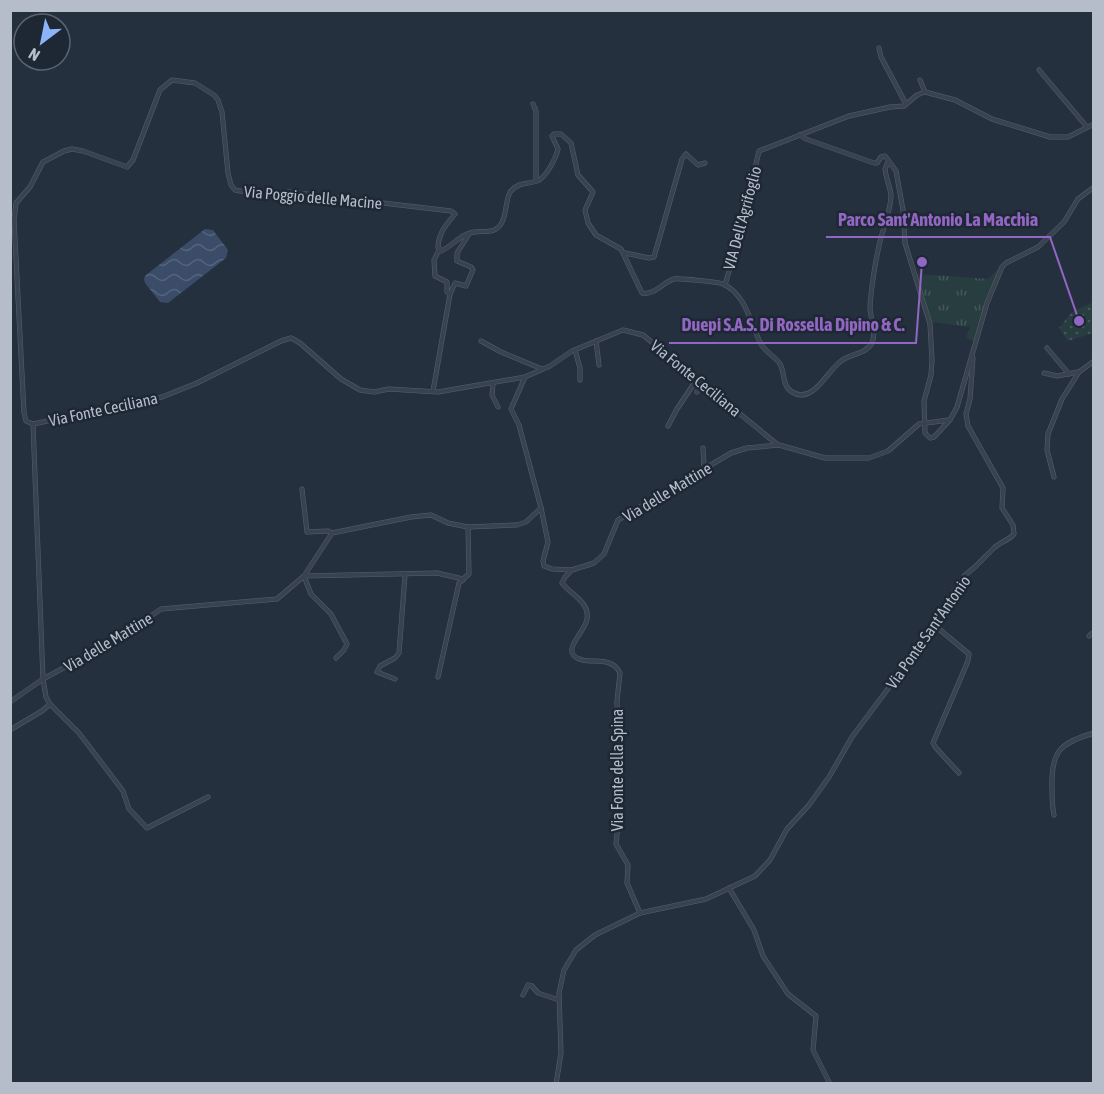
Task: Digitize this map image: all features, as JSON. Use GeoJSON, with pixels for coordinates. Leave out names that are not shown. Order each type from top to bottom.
{"type":"FeatureCollection","features":[{"type":"Feature","properties":{"kind":"street"},"geometry":{"type":"LineString","coordinates":[[879,48],[881,57],[906,104]]}},
{"type":"Feature","properties":{"kind":"street"},"geometry":{"type":"LineString","coordinates":[[1039,70],[1087,127]]}},
{"type":"Feature","properties":{"kind":"street","name":"Via Poggio delle Macine"},"geometry":{"type":"LineString","coordinates":[[33,424],[26,421],[24,413],[14,220],[16,203],[30,187],[43,162],[64,150],[83,151],[128,167],[133,160],[159,90],[172,80],[195,83],[218,100],[222,112],[230,179],[235,190],[261,195],[289,192],[451,211],[455,214],[441,232],[439,250],[434,260],[435,276],[447,282],[447,292],[450,294]]}},
{"type":"Feature","properties":{"kind":"street"},"geometry":{"type":"LineString","coordinates":[[920,80],[925,92],[955,100],[992,119],[1050,137],[1068,138],[1094,124]]}},
{"type":"Feature","properties":{"kind":"street","name":"VIA Dell'Agrifoglio"},"geometry":{"type":"LineString","coordinates":[[725,285],[745,213],[759,150],[849,116],[906,104],[925,92]]}},
{"type":"Feature","properties":{"kind":"street"},"geometry":{"type":"LineString","coordinates":[[533,104],[536,111],[536,181]]}},
{"type":"Feature","properties":{"kind":"street"},"geometry":{"type":"LineString","coordinates":[[439,250],[442,251],[456,239],[469,233],[491,232],[498,228],[505,216],[510,192],[522,183],[536,181],[545,174],[557,153],[558,146],[552,136],[561,134],[571,143],[578,175],[592,191],[585,210],[588,223],[596,235],[624,252],[640,291],[648,294],[677,278],[713,281],[725,285],[736,293],[742,302],[761,345],[781,365],[788,389],[800,395],[811,393],[840,361],[863,351],[873,341],[874,327],[870,304],[891,194],[885,169],[887,164],[891,164]]}},
{"type":"Feature","properties":{"kind":"street"},"geometry":{"type":"LineString","coordinates":[[800,135],[874,163],[885,156],[896,171],[903,210],[905,243],[930,324],[931,375],[924,401],[926,435],[932,437],[950,420],[957,407],[987,303],[1002,267],[1038,247],[1064,222],[1078,199],[1094,187]]}},
{"type":"Feature","properties":{"kind":"street"},"geometry":{"type":"LineString","coordinates":[[624,252],[654,257],[682,159],[686,154],[698,165],[705,163]]}},
{"type":"Feature","properties":{"kind":"street"},"geometry":{"type":"LineString","coordinates":[[434,391],[450,294],[455,283],[466,286],[473,270],[457,261],[457,253],[469,233]]}},
{"type":"Feature","properties":{"kind":"street","name":"Via Fonte Ceciliana"},"geometry":{"type":"LineString","coordinates":[[43,679],[33,424],[162,397],[197,383],[281,341],[291,338],[300,343],[341,379],[360,390],[449,392],[525,376],[543,369],[575,350],[622,330],[643,335],[779,445]]}},
{"type":"Feature","properties":{"kind":"street"},"geometry":{"type":"LineString","coordinates":[[481,341],[543,369]]}},
{"type":"Feature","properties":{"kind":"street"},"geometry":{"type":"LineString","coordinates":[[596,341],[599,365]]}},
{"type":"Feature","properties":{"kind":"street"},"geometry":{"type":"LineString","coordinates":[[1047,348],[1069,374]]}},
{"type":"Feature","properties":{"kind":"street"},"geometry":{"type":"LineString","coordinates":[[575,350],[580,368],[580,380]]}},
{"type":"Feature","properties":{"kind":"street","name":"Via Ponte Sant'Antonio"},"geometry":{"type":"LineString","coordinates":[[640,913],[706,899],[755,876],[770,860],[787,829],[822,787],[852,737],[893,682],[965,575],[979,565],[995,546],[1008,541],[1014,534],[1013,525],[1002,508],[1003,488],[968,426],[966,414],[970,399],[974,351]]}},
{"type":"Feature","properties":{"kind":"street"},"geometry":{"type":"LineString","coordinates":[[1054,477],[1047,450],[1048,434],[1062,399],[1079,372],[1094,361]]}},
{"type":"Feature","properties":{"kind":"street"},"geometry":{"type":"LineString","coordinates":[[1044,373],[1058,376],[1079,372]]}},
{"type":"Feature","properties":{"kind":"street"},"geometry":{"type":"LineString","coordinates":[[525,376],[511,410],[519,425],[541,508],[548,542],[543,561],[544,566],[552,569],[572,570]]}},
{"type":"Feature","properties":{"kind":"street"},"geometry":{"type":"LineString","coordinates":[[668,426],[697,379]]}},
{"type":"Feature","properties":{"kind":"street"},"geometry":{"type":"LineString","coordinates":[[493,382],[492,395],[498,407]]}},
{"type":"Feature","properties":{"kind":"street"},"geometry":{"type":"LineString","coordinates":[[697,392],[702,383]]}},
{"type":"Feature","properties":{"kind":"street","name":"Via delle Mattine"},"geometry":{"type":"LineString","coordinates":[[572,570],[594,563],[604,554],[618,520],[731,453],[747,448],[779,445],[825,458],[869,458],[888,451],[919,424],[950,420]]}},
{"type":"Feature","properties":{"kind":"street"},"geometry":{"type":"LineString","coordinates":[[703,448],[704,465],[707,468]]}},
{"type":"Feature","properties":{"kind":"street"},"geometry":{"type":"LineString","coordinates":[[302,489],[307,532],[328,531],[332,533],[431,515],[448,522],[468,526],[517,525],[526,522],[541,508]]}},
{"type":"Feature","properties":{"kind":"street"},"geometry":{"type":"LineString","coordinates":[[438,677],[459,583],[469,574],[468,526]]}},
{"type":"Feature","properties":{"kind":"street","name":"Via delle Mattine"},"geometry":{"type":"LineString","coordinates":[[10,702],[43,679],[119,638],[161,609],[277,599],[304,576],[332,533]]}},
{"type":"Feature","properties":{"kind":"street","name":"Via Fonte della Spina"},"geometry":{"type":"LineString","coordinates":[[572,570],[562,583],[582,602],[587,610],[588,618],[585,627],[571,648],[572,654],[576,658],[608,662],[620,673],[617,701],[619,814],[616,844],[628,865],[627,883],[640,913]]}},
{"type":"Feature","properties":{"kind":"street"},"geometry":{"type":"LineString","coordinates":[[336,658],[347,644],[331,614],[311,594],[304,576],[437,573],[463,579]]}},
{"type":"Feature","properties":{"kind":"street"},"geometry":{"type":"LineString","coordinates":[[394,679],[377,672],[380,666],[395,658],[399,653],[405,575]]}},
{"type":"Feature","properties":{"kind":"street"},"geometry":{"type":"LineString","coordinates":[[933,624],[969,654],[969,661],[933,743],[959,773]]}},
{"type":"Feature","properties":{"kind":"street"},"geometry":{"type":"LineString","coordinates":[[1089,636],[1094,632]]}},
{"type":"Feature","properties":{"kind":"street","name":"Via delle Mattine"},"geometry":{"type":"LineString","coordinates":[[43,679],[46,697],[50,704],[79,733],[123,791],[129,809],[147,828],[208,797]]}},
{"type":"Feature","properties":{"kind":"street"},"geometry":{"type":"LineString","coordinates":[[10,730],[50,704]]}},
{"type":"Feature","properties":{"kind":"street"},"geometry":{"type":"LineString","coordinates":[[1054,816],[1051,772],[1056,753],[1070,741],[1094,733]]}},
{"type":"Feature","properties":{"kind":"street"},"geometry":{"type":"LineString","coordinates":[[729,888],[754,930],[763,956],[775,975],[788,994],[816,1016],[813,1050],[830,1083]]}},
{"type":"Feature","properties":{"kind":"street"},"geometry":{"type":"LineString","coordinates":[[556,1083],[561,1053],[560,984],[564,970],[576,950],[595,934],[640,913]]}},
{"type":"Feature","properties":{"kind":"street"},"geometry":{"type":"LineString","coordinates":[[523,995],[528,985],[538,993],[559,1000]]}},
{"type":"Feature","properties":{"kind":"green space"},"geometry":{"type":"Polygon","coordinates":[[[998,269],[973,341],[966,338],[970,327],[931,322],[916,278],[918,274],[988,279],[998,269]]]}},
{"type":"Feature","properties":{"kind":"green space"},"geometry":{"type":"Polygon","coordinates":[[[1093,302],[1093,333],[1068,341],[1059,328],[1071,313],[1093,302]]]}},
{"type":"Feature","properties":{"kind":"water"},"geometry":{"type":"Polygon","coordinates":[[[205,229],[213,230],[228,250],[226,258],[168,303],[160,302],[145,283],[146,275],[205,229]]]}},
{"type":"Feature","properties":{"kind":"place","name":"Duepi S.A.S. Di Rossella Dipino & C."},"geometry":{"type":"Point","coordinates":[922,262]}},
{"type":"Feature","properties":{"kind":"place","name":"Parco Sant'Antonio La Macchia"},"geometry":{"type":"Point","coordinates":[1079,321]}}]}
